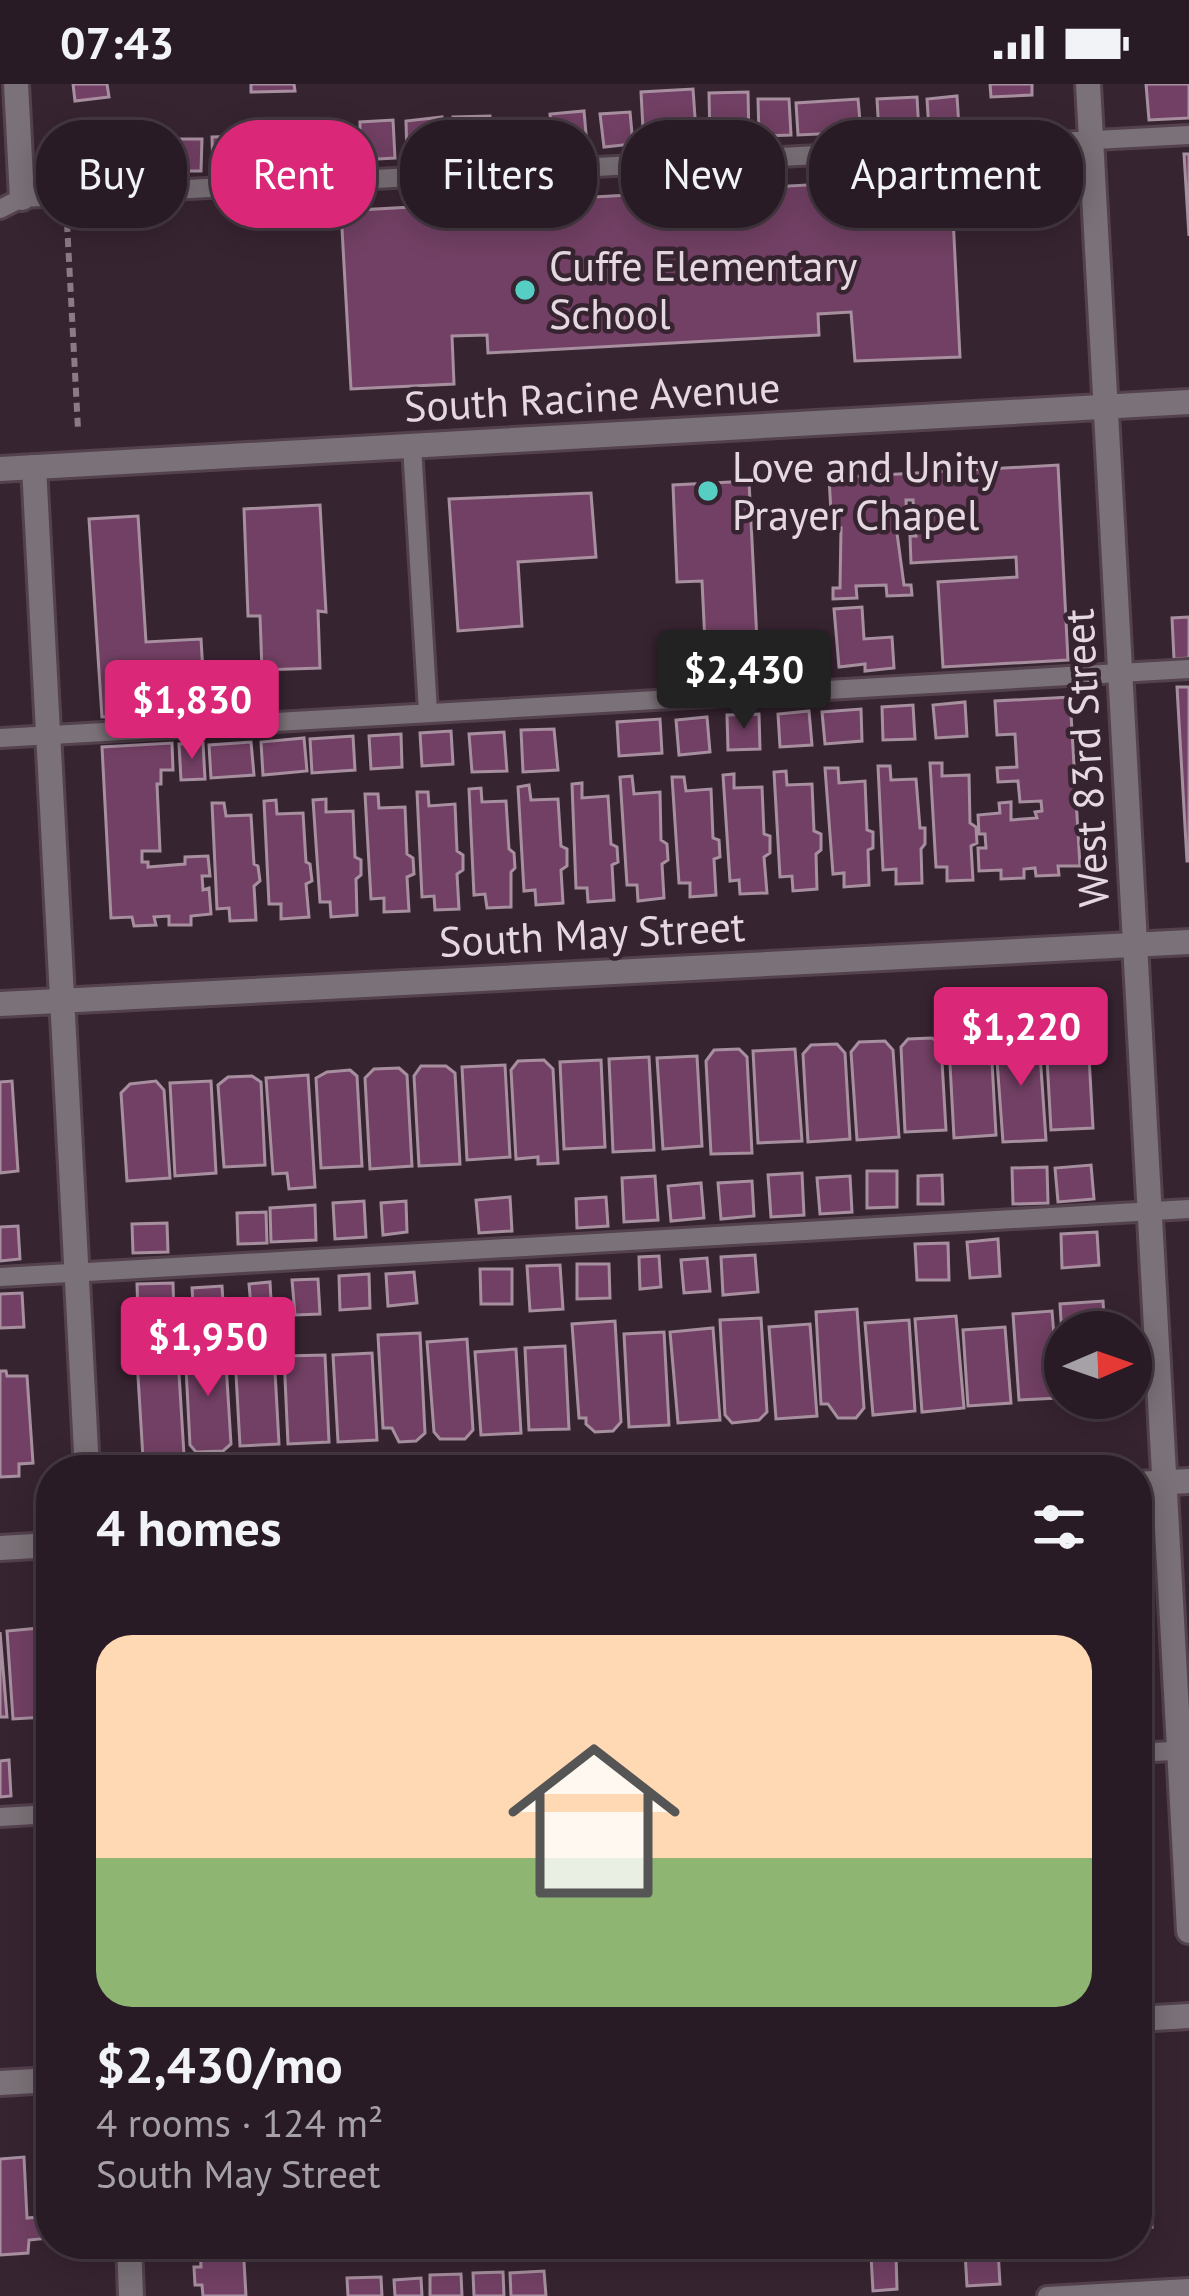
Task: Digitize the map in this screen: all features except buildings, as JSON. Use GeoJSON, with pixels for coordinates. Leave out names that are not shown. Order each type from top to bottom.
{"type":"FeatureCollection","features":[{"type":"Feature","properties":{"kind":"street"},"geometry":{"type":"LineString","coordinates":[[11,203],[16,84]]}},
{"type":"Feature","properties":{"kind":"street","name":"West 83rd Street"},"geometry":{"type":"LineString","coordinates":[[1088,84],[1149,1211],[1177,1482],[1189,1931]]}},
{"type":"Feature","properties":{"kind":"street","name":"South Racine Avenue"},"geometry":{"type":"LineString","coordinates":[[0,469],[1189,402]]}},
{"type":"Feature","properties":{"kind":"street"},"geometry":{"type":"LineString","coordinates":[[34,467],[86,1455]]}},
{"type":"Feature","properties":{"kind":"street","name":"South May Street"},"geometry":{"type":"LineString","coordinates":[[0,1004],[1189,942]]}},
{"type":"Feature","properties":{"kind":"street"},"geometry":{"type":"LineString","coordinates":[[0,1548],[36,1546]]}},
{"type":"Feature","properties":{"kind":"street"},"geometry":{"type":"LineString","coordinates":[[1152,2017],[1189,2016]]}},
{"type":"Feature","properties":{"kind":"street"},"geometry":{"type":"LineString","coordinates":[[0,2083],[36,2081]]}},
{"type":"Feature","properties":{"kind":"street"},"geometry":{"type":"LineString","coordinates":[[130,2259],[131,2296]]}},
{"type":"Feature","properties":{"kind":"lane"},"geometry":{"type":"LineString","coordinates":[[11,203],[1189,135]]}},
{"type":"Feature","properties":{"kind":"lane"},"geometry":{"type":"LineString","coordinates":[[412,446],[428,712]]}},
{"type":"Feature","properties":{"kind":"lane"},"geometry":{"type":"LineString","coordinates":[[0,738],[1189,669]]}},
{"type":"Feature","properties":{"kind":"lane"},"geometry":{"type":"LineString","coordinates":[[0,1277],[1189,1209]]}},
{"type":"Feature","properties":{"kind":"lane"},"geometry":{"type":"LineString","coordinates":[[1152,1752],[1184,1750]]}},
{"type":"Feature","properties":{"kind":"lane"},"geometry":{"type":"LineString","coordinates":[[0,1817],[36,1815]]}},
{"type":"Feature","properties":{"kind":"lane"},"geometry":{"type":"LineString","coordinates":[[1048,2296],[1189,2288]]}},
{"type":"Feature","properties":{"kind":"path"},"geometry":{"type":"LineString","coordinates":[[67,228],[78,429]]}},
{"type":"Feature","properties":{"kind":"place","name":"Cuffe Elementary School"},"geometry":{"type":"Point","coordinates":[525,290]}},
{"type":"Feature","properties":{"kind":"place","name":"Love and Unity Prayer Chapel"},"geometry":{"type":"Point","coordinates":[708,491]}}]}
